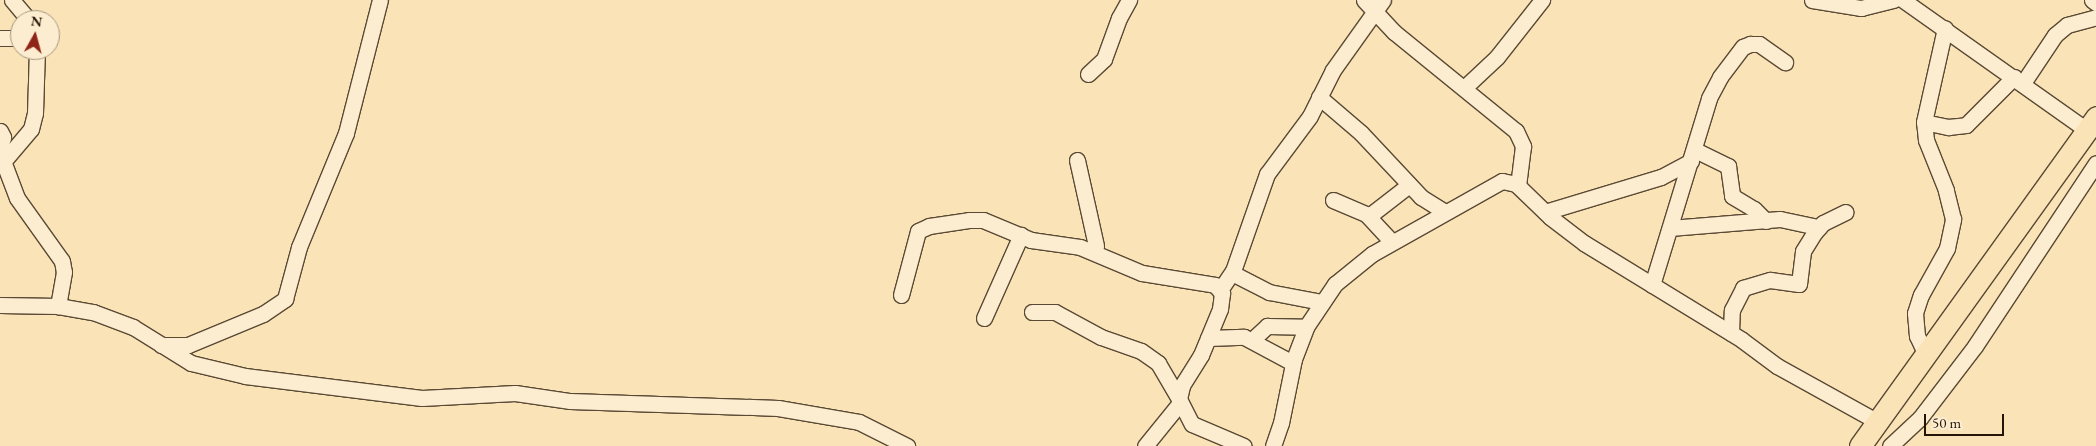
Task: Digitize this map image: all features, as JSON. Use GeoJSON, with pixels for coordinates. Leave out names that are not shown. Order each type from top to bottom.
{"type":"FeatureCollection","features":[{"type":"Feature","properties":{"kind":"highway"},"geometry":{"type":"LineString","coordinates":[[1860,446],[2092,124]]}},
{"type":"Feature","properties":{"kind":"street"},"geometry":{"type":"LineString","coordinates":[[12,0],[20,10]]}},
{"type":"Feature","properties":{"kind":"street"},"geometry":{"type":"LineString","coordinates":[[160,345],[188,345],[263,314],[285,300],[299,247],[348,126],[380,0]]}},
{"type":"Feature","properties":{"kind":"street"},"geometry":{"type":"LineString","coordinates":[[1088,74],[1104,59],[1119,18],[1129,0]]}},
{"type":"Feature","properties":{"kind":"street"},"geometry":{"type":"LineString","coordinates":[[1464,88],[1497,57],[1542,0]]}},
{"type":"Feature","properties":{"kind":"street"},"geometry":{"type":"LineString","coordinates":[[1812,0],[1861,8],[1894,0]]}},
{"type":"Feature","properties":{"kind":"street"},"geometry":{"type":"LineString","coordinates":[[2092,0],[2096,3]]}},
{"type":"Feature","properties":{"kind":"street"},"geometry":{"type":"LineString","coordinates":[[1145,446],[1179,401],[1182,386],[1208,338],[1221,304],[1220,290],[1232,273],[1267,174],[1310,116],[1319,97],[1374,3],[1394,32],[1464,88],[1522,138],[1518,186]]}},
{"type":"Feature","properties":{"kind":"street"},"geometry":{"type":"LineString","coordinates":[[1911,3],[2019,80],[2092,124]]}},
{"type":"Feature","properties":{"kind":"street"},"geometry":{"type":"LineString","coordinates":[[1924,122],[1948,127],[1966,124],[2019,80],[2055,35],[2067,25],[2096,17]]}},
{"type":"Feature","properties":{"kind":"street"},"geometry":{"type":"LineString","coordinates":[[1926,355],[1917,336],[1915,313],[1921,295],[1947,248],[1953,219],[1946,190],[1926,140],[1924,122],[1945,28]]}},
{"type":"Feature","properties":{"kind":"street"},"geometry":{"type":"LineString","coordinates":[[1652,285],[1693,156],[1709,98],[1720,77],[1743,47],[1759,44],[1785,62]]}},
{"type":"Feature","properties":{"kind":"street"},"geometry":{"type":"LineString","coordinates":[[1,154],[31,129],[35,113],[37,60]]}},
{"type":"Feature","properties":{"kind":"street"},"geometry":{"type":"LineString","coordinates":[[1319,97],[1361,133],[1409,185],[1445,212]]}},
{"type":"Feature","properties":{"kind":"street"},"geometry":{"type":"LineString","coordinates":[[0,132],[3,137],[1,154],[17,198],[62,262],[64,272],[58,306]]}},
{"type":"Feature","properties":{"kind":"street"},"geometry":{"type":"LineString","coordinates":[[1545,212],[1661,177],[1693,156],[1728,166],[1732,196],[1754,209],[1766,221]]}},
{"type":"Feature","properties":{"kind":"street"},"geometry":{"type":"LineString","coordinates":[[1077,160],[1096,246]]}},
{"type":"Feature","properties":{"kind":"street"},"geometry":{"type":"LineString","coordinates":[[1890,446],[1920,418],[1975,346],[2096,163]]}},
{"type":"Feature","properties":{"kind":"street"},"geometry":{"type":"LineString","coordinates":[[1273,446],[1281,423],[1293,363],[1306,328],[1335,284],[1372,254],[1392,242],[1495,183],[1512,182],[1545,212],[1584,242],[1731,333],[1777,366],[1878,422]]}},
{"type":"Feature","properties":{"kind":"street"},"geometry":{"type":"LineString","coordinates":[[1369,216],[1409,185]]}},
{"type":"Feature","properties":{"kind":"street"},"geometry":{"type":"LineString","coordinates":[[1333,200],[1369,216],[1392,242]]}},
{"type":"Feature","properties":{"kind":"street"},"geometry":{"type":"LineString","coordinates":[[1731,333],[1732,310],[1743,288],[1770,280],[1799,284],[1803,251],[1819,227],[1846,212]]}},
{"type":"Feature","properties":{"kind":"street"},"geometry":{"type":"LineString","coordinates":[[1670,228],[1792,219],[1819,227]]}},
{"type":"Feature","properties":{"kind":"street"},"geometry":{"type":"LineString","coordinates":[[901,295],[918,231],[929,226],[983,220],[1038,241],[1069,244],[1142,273],[1207,283],[1220,290]]}},
{"type":"Feature","properties":{"kind":"street"},"geometry":{"type":"LineString","coordinates":[[984,318],[1021,235]]}},
{"type":"Feature","properties":{"kind":"street"},"geometry":{"type":"LineString","coordinates":[[1069,244],[1086,241],[1096,246],[1106,258]]}},
{"type":"Feature","properties":{"kind":"street"},"geometry":{"type":"LineString","coordinates":[[1232,273],[1269,292],[1322,302]]}},
{"type":"Feature","properties":{"kind":"street"},"geometry":{"type":"LineString","coordinates":[[0,305],[58,306],[114,319],[177,356],[210,369],[358,392],[422,398],[514,394],[570,401],[778,408],[859,422],[907,446]]}},
{"type":"Feature","properties":{"kind":"street"},"geometry":{"type":"LineString","coordinates":[[1032,312],[1055,312],[1101,337],[1141,351],[1158,363],[1192,424],[1244,446]]}},
{"type":"Feature","properties":{"kind":"street"},"geometry":{"type":"LineString","coordinates":[[1252,340],[1267,326],[1306,328]]}},
{"type":"Feature","properties":{"kind":"street"},"geometry":{"type":"LineString","coordinates":[[1208,338],[1234,335],[1252,340],[1293,363]]}}]}
